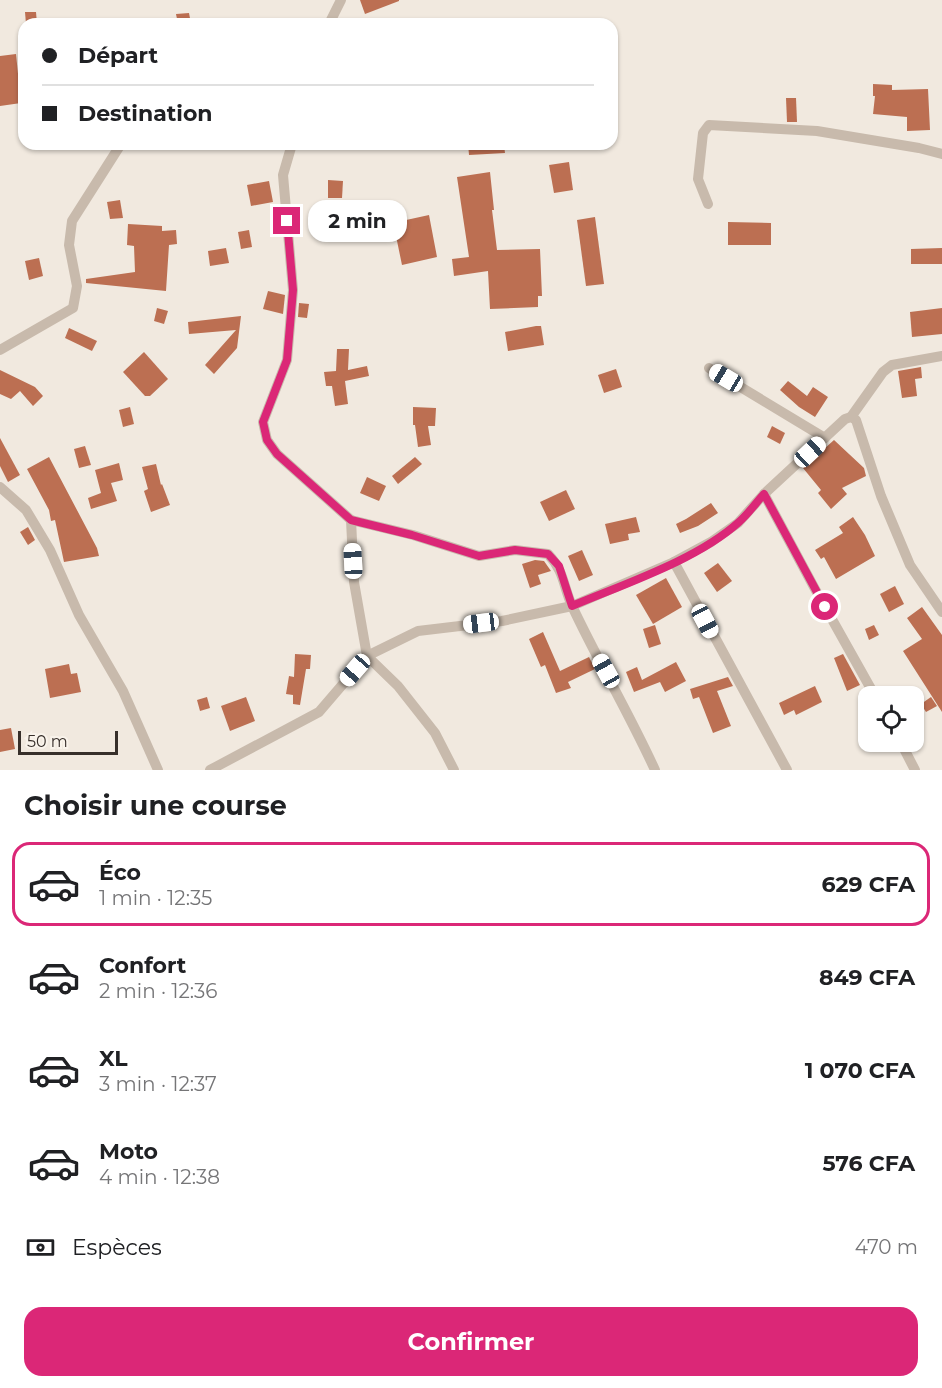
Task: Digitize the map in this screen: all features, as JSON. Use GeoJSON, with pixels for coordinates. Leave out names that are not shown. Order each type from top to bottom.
{"type":"FeatureCollection","features":[{"type":"Feature","properties":{"kind":"street"},"geometry":{"type":"LineString","coordinates":[[332,18],[341,0]]}},
{"type":"Feature","properties":{"kind":"street"},"geometry":{"type":"LineString","coordinates":[[708,204],[698,179],[703,133],[709,125],[817,131],[942,154]]}},
{"type":"Feature","properties":{"kind":"street"},"geometry":{"type":"LineString","coordinates":[[0,350],[73,308],[77,286],[69,246],[72,220],[117,150]]}},
{"type":"Feature","properties":{"kind":"street"},"geometry":{"type":"LineString","coordinates":[[290,150],[283,175],[293,290],[287,360],[263,422],[267,440],[277,454],[351,520],[412,535],[479,556],[515,550],[548,554],[559,566],[572,606],[656,770]]}},
{"type":"Feature","properties":{"kind":"street"},"geometry":{"type":"LineString","coordinates":[[217,768],[319,712],[367,656],[418,631],[502,621],[572,606],[674,562],[711,542],[738,523],[764,494],[845,419],[851,417],[883,372],[892,366],[942,356]]}},
{"type":"Feature","properties":{"kind":"street"},"geometry":{"type":"LineString","coordinates":[[709,368],[825,438]]}},
{"type":"Feature","properties":{"kind":"street"},"geometry":{"type":"LineString","coordinates":[[851,417],[856,420],[880,495],[910,566],[942,612]]}},
{"type":"Feature","properties":{"kind":"street"},"geometry":{"type":"LineString","coordinates":[[0,487],[26,510],[50,550],[79,615],[123,691],[158,770]]}},
{"type":"Feature","properties":{"kind":"street"},"geometry":{"type":"LineString","coordinates":[[764,494],[869,686]]}},
{"type":"Feature","properties":{"kind":"street"},"geometry":{"type":"LineString","coordinates":[[351,520],[354,582],[367,656],[398,686],[435,734],[453,770]]}},
{"type":"Feature","properties":{"kind":"street"},"geometry":{"type":"LineString","coordinates":[[674,562],[787,770]]}},
{"type":"Feature","properties":{"kind":"street"},"geometry":{"type":"LineString","coordinates":[[906,752],[915,770]]}},
{"type":"Feature","properties":{"kind":"building"},"geometry":{"type":"Polygon","coordinates":[[[360,0],[399,0],[399,1],[365,14],[360,0]]]}},
{"type":"Feature","properties":{"kind":"building"},"geometry":{"type":"Polygon","coordinates":[[[25,12],[36,12],[36,18],[26,18],[25,12]]]}},
{"type":"Feature","properties":{"kind":"building"},"geometry":{"type":"Polygon","coordinates":[[[189,13],[190,18],[177,18],[176,14],[189,13]]]}},
{"type":"Feature","properties":{"kind":"building"},"geometry":{"type":"Polygon","coordinates":[[[16,54],[18,103],[0,106],[0,56],[16,54]]]}},
{"type":"Feature","properties":{"kind":"building"},"geometry":{"type":"Polygon","coordinates":[[[873,84],[892,85],[892,90],[928,89],[930,130],[907,131],[907,117],[873,114],[875,96],[873,96],[873,84]]]}},
{"type":"Feature","properties":{"kind":"building"},"geometry":{"type":"Polygon","coordinates":[[[786,98],[796,98],[797,122],[787,122],[786,98]]]}},
{"type":"Feature","properties":{"kind":"building"},"geometry":{"type":"Polygon","coordinates":[[[469,150],[505,150],[505,153],[469,155],[469,150]]]}},
{"type":"Feature","properties":{"kind":"building"},"geometry":{"type":"Polygon","coordinates":[[[569,162],[573,190],[554,193],[549,165],[569,162]]]}},
{"type":"Feature","properties":{"kind":"building"},"geometry":{"type":"Polygon","coordinates":[[[490,172],[497,250],[540,249],[542,296],[538,296],[538,307],[490,309],[488,271],[454,276],[452,259],[469,257],[457,177],[490,172]]]}},
{"type":"Feature","properties":{"kind":"building"},"geometry":{"type":"Polygon","coordinates":[[[328,180],[343,181],[342,198],[328,198],[328,180]]]}},
{"type":"Feature","properties":{"kind":"building"},"geometry":{"type":"Polygon","coordinates":[[[269,181],[273,202],[251,206],[247,185],[269,181]]]}},
{"type":"Feature","properties":{"kind":"building"},"geometry":{"type":"Polygon","coordinates":[[[120,200],[123,218],[110,219],[107,202],[120,200]]]}},
{"type":"Feature","properties":{"kind":"building"},"geometry":{"type":"Polygon","coordinates":[[[429,215],[437,257],[402,265],[396,236],[399,236],[397,222],[429,215]]]}},
{"type":"Feature","properties":{"kind":"building"},"geometry":{"type":"Polygon","coordinates":[[[595,217],[604,284],[586,286],[577,220],[595,217]]]}},
{"type":"Feature","properties":{"kind":"building"},"geometry":{"type":"Polygon","coordinates":[[[728,222],[771,223],[771,245],[728,245],[728,222]]]}},
{"type":"Feature","properties":{"kind":"building"},"geometry":{"type":"Polygon","coordinates":[[[128,224],[162,226],[162,231],[176,230],[177,244],[169,245],[166,291],[86,283],[86,279],[135,272],[134,246],[127,245],[128,224]]]}},
{"type":"Feature","properties":{"kind":"building"},"geometry":{"type":"Polygon","coordinates":[[[249,230],[252,247],[241,249],[238,232],[249,230]]]}},
{"type":"Feature","properties":{"kind":"building"},"geometry":{"type":"Polygon","coordinates":[[[226,248],[229,263],[210,266],[208,251],[226,248]]]}},
{"type":"Feature","properties":{"kind":"building"},"geometry":{"type":"Polygon","coordinates":[[[942,248],[942,264],[911,264],[911,249],[942,248]]]}},
{"type":"Feature","properties":{"kind":"building"},"geometry":{"type":"Polygon","coordinates":[[[39,258],[43,276],[29,280],[25,261],[39,258]]]}},
{"type":"Feature","properties":{"kind":"building"},"geometry":{"type":"Polygon","coordinates":[[[268,291],[285,295],[283,314],[263,309],[268,291]]]}},
{"type":"Feature","properties":{"kind":"building"},"geometry":{"type":"Polygon","coordinates":[[[299,303],[309,304],[307,318],[298,317],[299,303]]]}},
{"type":"Feature","properties":{"kind":"building"},"geometry":{"type":"Polygon","coordinates":[[[157,308],[168,311],[164,324],[154,321],[157,308]]]}},
{"type":"Feature","properties":{"kind":"building"},"geometry":{"type":"Polygon","coordinates":[[[942,308],[942,334],[912,337],[910,312],[942,308]]]}},
{"type":"Feature","properties":{"kind":"building"},"geometry":{"type":"Polygon","coordinates":[[[241,316],[237,348],[214,374],[205,365],[236,330],[189,334],[188,322],[241,316]]]}},
{"type":"Feature","properties":{"kind":"building"},"geometry":{"type":"Polygon","coordinates":[[[541,326],[544,345],[508,351],[505,332],[541,326]]]}},
{"type":"Feature","properties":{"kind":"building"},"geometry":{"type":"Polygon","coordinates":[[[69,328],[97,341],[92,351],[65,338],[69,328]]]}},
{"type":"Feature","properties":{"kind":"building"},"geometry":{"type":"Polygon","coordinates":[[[337,349],[349,349],[348,370],[367,366],[369,376],[345,381],[348,404],[335,406],[332,386],[326,386],[324,372],[336,371],[337,349]]]}},
{"type":"Feature","properties":{"kind":"building"},"geometry":{"type":"Polygon","coordinates":[[[144,352],[168,379],[150,396],[145,396],[123,372],[144,352]]]}},
{"type":"Feature","properties":{"kind":"building"},"geometry":{"type":"Polygon","coordinates":[[[921,367],[922,378],[915,379],[917,396],[902,398],[898,371],[921,367]]]}},
{"type":"Feature","properties":{"kind":"building"},"geometry":{"type":"Polygon","coordinates":[[[616,369],[622,387],[604,393],[598,375],[616,369]]]}},
{"type":"Feature","properties":{"kind":"building"},"geometry":{"type":"Polygon","coordinates":[[[0,370],[35,387],[43,396],[33,406],[20,391],[11,399],[0,394],[0,370]]]}},
{"type":"Feature","properties":{"kind":"building"},"geometry":{"type":"Polygon","coordinates":[[[788,381],[807,396],[813,387],[828,397],[815,417],[799,407],[780,390],[788,381]]]}},
{"type":"Feature","properties":{"kind":"building"},"geometry":{"type":"Polygon","coordinates":[[[130,407],[134,424],[123,427],[119,410],[130,407]]]}},
{"type":"Feature","properties":{"kind":"building"},"geometry":{"type":"Polygon","coordinates":[[[413,407],[436,408],[435,426],[428,426],[431,445],[418,447],[415,425],[413,425],[413,407]]]}},
{"type":"Feature","properties":{"kind":"building"},"geometry":{"type":"Polygon","coordinates":[[[772,426],[785,433],[780,444],[767,437],[772,426]]]}},
{"type":"Feature","properties":{"kind":"building"},"geometry":{"type":"Polygon","coordinates":[[[0,438],[20,475],[8,482],[0,466],[0,438]]]}},
{"type":"Feature","properties":{"kind":"building"},"geometry":{"type":"Polygon","coordinates":[[[834,440],[864,468],[866,476],[842,488],[847,494],[831,509],[818,493],[821,490],[803,468],[834,440]]]}},
{"type":"Feature","properties":{"kind":"building"},"geometry":{"type":"Polygon","coordinates":[[[85,446],[91,465],[79,468],[74,449],[85,446]]]}},
{"type":"Feature","properties":{"kind":"building"},"geometry":{"type":"Polygon","coordinates":[[[49,457],[97,548],[99,556],[64,562],[55,520],[51,521],[49,510],[27,469],[49,457]]]}},
{"type":"Feature","properties":{"kind":"building"},"geometry":{"type":"Polygon","coordinates":[[[415,457],[422,464],[398,484],[392,476],[415,457]]]}},
{"type":"Feature","properties":{"kind":"building"},"geometry":{"type":"Polygon","coordinates":[[[119,463],[123,480],[111,483],[117,501],[91,509],[88,498],[101,493],[95,470],[119,463]]]}},
{"type":"Feature","properties":{"kind":"building"},"geometry":{"type":"Polygon","coordinates":[[[156,464],[161,485],[170,505],[151,512],[144,491],[148,489],[142,467],[156,464]]]}},
{"type":"Feature","properties":{"kind":"building"},"geometry":{"type":"Polygon","coordinates":[[[367,477],[386,486],[379,501],[360,493],[367,477]]]}},
{"type":"Feature","properties":{"kind":"building"},"geometry":{"type":"Polygon","coordinates":[[[566,490],[575,509],[549,521],[540,502],[566,490]]]}},
{"type":"Feature","properties":{"kind":"building"},"geometry":{"type":"Polygon","coordinates":[[[711,503],[718,513],[698,526],[680,533],[676,524],[711,503]]]}},
{"type":"Feature","properties":{"kind":"building"},"geometry":{"type":"Polygon","coordinates":[[[636,517],[640,532],[628,534],[629,540],[610,544],[605,524],[636,517]]]}},
{"type":"Feature","properties":{"kind":"building"},"geometry":{"type":"Polygon","coordinates":[[[853,517],[875,556],[836,579],[824,557],[821,559],[815,550],[843,533],[839,527],[853,517]]]}},
{"type":"Feature","properties":{"kind":"building"},"geometry":{"type":"Polygon","coordinates":[[[28,527],[35,540],[28,545],[20,532],[28,527]]]}},
{"type":"Feature","properties":{"kind":"building"},"geometry":{"type":"Polygon","coordinates":[[[582,550],[593,575],[579,581],[568,556],[582,550]]]}},
{"type":"Feature","properties":{"kind":"building"},"geometry":{"type":"Polygon","coordinates":[[[535,560],[544,561],[551,571],[538,575],[541,584],[530,588],[522,564],[535,560]]]}},
{"type":"Feature","properties":{"kind":"building"},"geometry":{"type":"Polygon","coordinates":[[[718,563],[732,581],[717,592],[704,573],[718,563]]]}},
{"type":"Feature","properties":{"kind":"building"},"geometry":{"type":"Polygon","coordinates":[[[666,578],[682,607],[653,624],[636,595],[666,578]]]}},
{"type":"Feature","properties":{"kind":"building"},"geometry":{"type":"Polygon","coordinates":[[[895,586],[904,604],[889,612],[880,594],[895,586]]]}},
{"type":"Feature","properties":{"kind":"building"},"geometry":{"type":"Polygon","coordinates":[[[922,607],[942,635],[942,712],[903,651],[922,639],[907,618],[922,607]]]}},
{"type":"Feature","properties":{"kind":"building"},"geometry":{"type":"Polygon","coordinates":[[[655,625],[661,644],[649,648],[643,629],[655,625]]]}},
{"type":"Feature","properties":{"kind":"building"},"geometry":{"type":"Polygon","coordinates":[[[874,625],[879,635],[869,640],[865,629],[874,625]]]}},
{"type":"Feature","properties":{"kind":"building"},"geometry":{"type":"Polygon","coordinates":[[[543,632],[560,671],[589,657],[595,669],[568,682],[571,688],[556,693],[545,665],[541,667],[529,639],[543,632]]]}},
{"type":"Feature","properties":{"kind":"building"},"geometry":{"type":"Polygon","coordinates":[[[295,654],[311,655],[310,669],[306,669],[300,705],[293,704],[293,695],[286,694],[289,676],[294,677],[295,654]]]}},
{"type":"Feature","properties":{"kind":"building"},"geometry":{"type":"Polygon","coordinates":[[[843,654],[860,685],[847,691],[834,658],[843,654]]]}},
{"type":"Feature","properties":{"kind":"building"},"geometry":{"type":"Polygon","coordinates":[[[676,662],[686,681],[665,692],[660,682],[634,692],[626,672],[637,667],[642,680],[676,662]]]}},
{"type":"Feature","properties":{"kind":"building"},"geometry":{"type":"Polygon","coordinates":[[[69,664],[71,674],[77,673],[81,692],[50,698],[45,669],[69,664]]]}},
{"type":"Feature","properties":{"kind":"building"},"geometry":{"type":"Polygon","coordinates":[[[728,677],[733,686],[717,691],[731,726],[713,733],[699,697],[693,699],[690,689],[728,677]]]}},
{"type":"Feature","properties":{"kind":"building"},"geometry":{"type":"Polygon","coordinates":[[[815,686],[822,702],[796,715],[794,710],[784,715],[779,703],[815,686]]]}},
{"type":"Feature","properties":{"kind":"building"},"geometry":{"type":"Polygon","coordinates":[[[207,697],[210,708],[200,711],[197,700],[207,697]]]}},
{"type":"Feature","properties":{"kind":"building"},"geometry":{"type":"Polygon","coordinates":[[[246,697],[255,721],[230,731],[221,706],[246,697]]]}},
{"type":"Feature","properties":{"kind":"building"},"geometry":{"type":"Polygon","coordinates":[[[931,697],[937,706],[926,712],[924,702],[931,697]]]}},
{"type":"Feature","properties":{"kind":"building"},"geometry":{"type":"Polygon","coordinates":[[[11,728],[15,749],[0,752],[0,730],[11,728]]]}},
{"type":"Feature","properties":{"kind":"route"},"geometry":{"type":"LineString","coordinates":[[287,221],[293,290],[287,360],[263,422],[267,440],[277,454],[351,520],[412,535],[479,556],[515,550],[532,554],[548,554],[559,566],[572,606],[674,562],[711,542],[738,523],[764,494],[825,607]]}}]}
